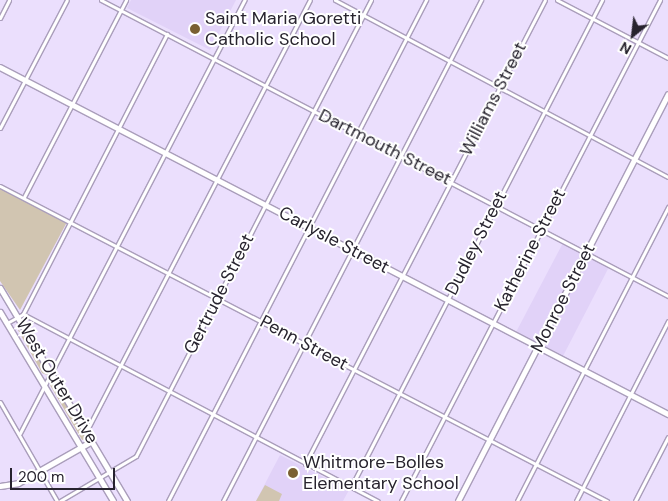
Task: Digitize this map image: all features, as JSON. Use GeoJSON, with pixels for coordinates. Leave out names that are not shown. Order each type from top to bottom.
{"type":"FeatureCollection","features":[{"type":"Feature","properties":{"kind":"main road","name":"West Outer Drive"},"geometry":{"type":"LineString","coordinates":[[0,288],[21,316],[127,501]]}},
{"type":"Feature","properties":{"kind":"main road","name":"West Outer Drive"},"geometry":{"type":"LineString","coordinates":[[0,312],[83,446],[113,501]]}},
{"type":"Feature","properties":{"kind":"main road"},"geometry":{"type":"LineString","coordinates":[[0,486],[40,471],[92,440]]}},
{"type":"Feature","properties":{"kind":"street"},"geometry":{"type":"LineString","coordinates":[[0,18],[9,0]]}},
{"type":"Feature","properties":{"kind":"street"},"geometry":{"type":"LineString","coordinates":[[0,128],[66,0]]}},
{"type":"Feature","properties":{"kind":"street","name":"Dartmouth Street"},"geometry":{"type":"LineString","coordinates":[[101,0],[668,296]]}},
{"type":"Feature","properties":{"kind":"street"},"geometry":{"type":"LineString","coordinates":[[24,198],[126,0]]}},
{"type":"Feature","properties":{"kind":"street"},"geometry":{"type":"LineString","coordinates":[[20,433],[244,0]]}},
{"type":"Feature","properties":{"kind":"street"},"geometry":{"type":"LineString","coordinates":[[87,430],[310,0]]}},
{"type":"Feature","properties":{"kind":"street"},"geometry":{"type":"LineString","coordinates":[[335,0],[500,86],[668,177]]}},
{"type":"Feature","properties":{"kind":"street","name":"Gertrude Street"},"geometry":{"type":"LineString","coordinates":[[58,501],[136,456],[371,0]]}},
{"type":"Feature","properties":{"kind":"street"},"geometry":{"type":"LineString","coordinates":[[168,501],[426,0]]}},
{"type":"Feature","properties":{"kind":"street"},"geometry":{"type":"LineString","coordinates":[[223,501],[481,0]]}},
{"type":"Feature","properties":{"kind":"street","name":"Williams Street"},"geometry":{"type":"LineString","coordinates":[[305,464],[544,0]]}},
{"type":"Feature","properties":{"kind":"street"},"geometry":{"type":"LineString","coordinates":[[557,0],[668,58]]}},
{"type":"Feature","properties":{"kind":"street","name":"Dudley Street"},"geometry":{"type":"LineString","coordinates":[[350,487],[602,0]]}},
{"type":"Feature","properties":{"kind":"street","name":"Katherine Street"},"geometry":{"type":"LineString","coordinates":[[401,501],[660,0]]}},
{"type":"Feature","properties":{"kind":"street"},"geometry":{"type":"LineString","coordinates":[[7,323],[21,316],[167,34]]}},
{"type":"Feature","properties":{"kind":"street","name":"Carlysle Street"},"geometry":{"type":"LineString","coordinates":[[0,67],[668,414]]}},
{"type":"Feature","properties":{"kind":"street","name":"Monroe Street"},"geometry":{"type":"LineString","coordinates":[[458,501],[668,95]]}},
{"type":"Feature","properties":{"kind":"street","name":"Penn Street"},"geometry":{"type":"LineString","coordinates":[[0,186],[607,501]]}},
{"type":"Feature","properties":{"kind":"street"},"geometry":{"type":"LineString","coordinates":[[517,501],[668,207]]}},
{"type":"Feature","properties":{"kind":"street"},"geometry":{"type":"LineString","coordinates":[[21,316],[69,339],[211,416],[378,501]]}},
{"type":"Feature","properties":{"kind":"street"},"geometry":{"type":"LineString","coordinates":[[576,501],[668,322]]}},
{"type":"Feature","properties":{"kind":"street"},"geometry":{"type":"LineString","coordinates":[[0,402],[20,433],[58,501]]}},
{"type":"Feature","properties":{"kind":"street"},"geometry":{"type":"LineString","coordinates":[[635,501],[668,437]]}},
{"type":"Feature","properties":{"kind":"shaded area","name":"Saint Maria Goretti Catholic School"},"geometry":{"type":"Polygon","coordinates":[[[131,0],[236,0],[210,50],[127,8],[131,0]]]}},
{"type":"Feature","properties":{"kind":"shaded area"},"geometry":{"type":"Polygon","coordinates":[[[0,188],[67,222],[20,310],[0,281],[0,188]]]}},
{"type":"Feature","properties":{"kind":"shaded area"},"geometry":{"type":"Polygon","coordinates":[[[564,241],[610,265],[562,358],[515,334],[564,241]]]}},
{"type":"Feature","properties":{"kind":"shaded area"},"geometry":{"type":"Polygon","coordinates":[[[14,323],[48,371],[47,375],[42,373],[14,323]]]}},
{"type":"Feature","properties":{"kind":"shaded area"},"geometry":{"type":"Polygon","coordinates":[[[53,380],[86,439],[82,440],[50,385],[53,380]]]}},
{"type":"Feature","properties":{"kind":"shaded area","name":"Whitmore-Bolles Elementary School"},"geometry":{"type":"Polygon","coordinates":[[[280,455],[349,490],[343,501],[256,501],[280,455]]]}},
{"type":"Feature","properties":{"kind":"shaded area"},"geometry":{"type":"Polygon","coordinates":[[[265,485],[282,494],[279,501],[256,501],[265,485]]]}},
{"type":"Feature","properties":{"kind":"place","name":"Saint Maria Goretti Catholic School"},"geometry":{"type":"Point","coordinates":[195,29]}},
{"type":"Feature","properties":{"kind":"place","name":"Whitmore-Bolles Elementary School"},"geometry":{"type":"Point","coordinates":[293,473]}}]}
